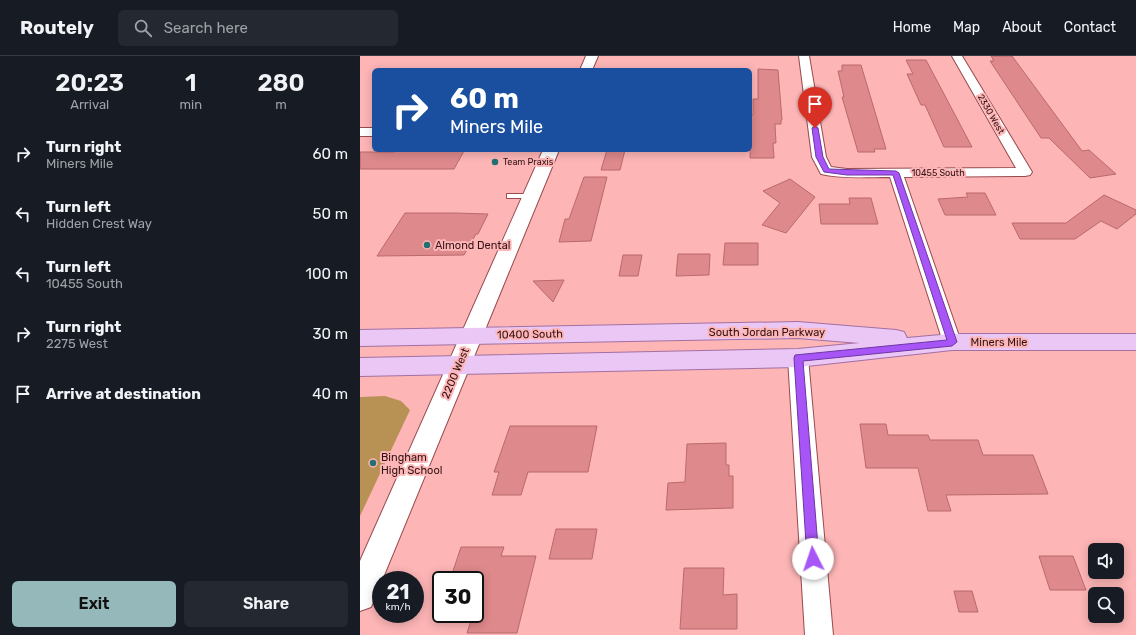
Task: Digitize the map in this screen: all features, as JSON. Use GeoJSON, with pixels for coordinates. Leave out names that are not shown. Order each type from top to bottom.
{"type":"FeatureCollection","features":[{"type":"Feature","properties":{"kind":"main road","name":"South Jordan Parkway"},"geometry":{"type":"LineString","coordinates":[[701,332],[798,330],[952,342]]}},
{"type":"Feature","properties":{"kind":"main road","name":"10400 South"},"geometry":{"type":"LineString","coordinates":[[360,338],[701,332]]}},
{"type":"Feature","properties":{"kind":"main road","name":"Miners Mile"},"geometry":{"type":"LineString","coordinates":[[458,365],[798,358],[952,342],[1136,342]]}},
{"type":"Feature","properties":{"kind":"main road"},"geometry":{"type":"LineString","coordinates":[[360,367],[458,365]]}},
{"type":"Feature","properties":{"kind":"street"},"geometry":{"type":"LineString","coordinates":[[587,68],[592,56]]}},
{"type":"Feature","properties":{"kind":"street","name":"10455 South"},"geometry":{"type":"LineString","coordinates":[[804,56],[819,157],[826,171],[847,173],[1025,172]]}},
{"type":"Feature","properties":{"kind":"street","name":"2330 West"},"geometry":{"type":"LineString","coordinates":[[957,56],[1025,172]]}},
{"type":"Feature","properties":{"kind":"street"},"geometry":{"type":"LineString","coordinates":[[360,132],[372,132]]}},
{"type":"Feature","properties":{"kind":"street","name":"2200 West"},"geometry":{"type":"LineString","coordinates":[[360,596],[471,335],[520,196],[550,152]]}},
{"type":"Feature","properties":{"kind":"street"},"geometry":{"type":"LineString","coordinates":[[896,173],[952,342]]}},
{"type":"Feature","properties":{"kind":"street"},"geometry":{"type":"LineString","coordinates":[[798,358],[819,635]]}},
{"type":"Feature","properties":{"kind":"shaded area","name":"Bingham High School"},"geometry":{"type":"Polygon","coordinates":[[[385,396],[401,401],[410,410],[360,516],[360,397],[385,396]]]}},
{"type":"Feature","properties":{"kind":"building"},"geometry":{"type":"Polygon","coordinates":[[[991,56],[1012,56],[1082,151],[1089,150],[1116,174],[1090,178],[1049,138],[1041,138],[990,61],[994,61],[991,56]]]}},
{"type":"Feature","properties":{"kind":"building"},"geometry":{"type":"Polygon","coordinates":[[[906,60],[926,60],[972,147],[944,147],[925,105],[921,105],[907,74],[913,74],[906,60]]]}},
{"type":"Feature","properties":{"kind":"building"},"geometry":{"type":"Polygon","coordinates":[[[842,65],[861,65],[886,149],[874,149],[875,152],[858,152],[842,97],[844,97],[838,71],[842,71],[842,65]]]}},
{"type":"Feature","properties":{"kind":"building"},"geometry":{"type":"Polygon","coordinates":[[[758,69],[778,70],[782,120],[781,124],[775,124],[776,143],[773,143],[774,158],[750,158],[750,152],[752,152],[753,99],[758,99],[758,69]]]}},
{"type":"Feature","properties":{"kind":"building"},"geometry":{"type":"Polygon","coordinates":[[[360,152],[463,152],[454,169],[360,169],[360,152]]]}},
{"type":"Feature","properties":{"kind":"building"},"geometry":{"type":"Polygon","coordinates":[[[606,152],[624,152],[620,170],[601,170],[606,152]]]}},
{"type":"Feature","properties":{"kind":"building"},"geometry":{"type":"Polygon","coordinates":[[[584,177],[607,177],[591,241],[559,242],[565,219],[569,219],[584,177]]]}},
{"type":"Feature","properties":{"kind":"building"},"geometry":{"type":"Polygon","coordinates":[[[790,179],[815,197],[786,233],[762,225],[780,203],[763,191],[790,179]]]}},
{"type":"Feature","properties":{"kind":"building"},"geometry":{"type":"Polygon","coordinates":[[[966,193],[985,193],[996,215],[945,215],[938,199],[968,197],[966,193]]]}},
{"type":"Feature","properties":{"kind":"building"},"geometry":{"type":"Polygon","coordinates":[[[1104,195],[1136,210],[1136,214],[1117,229],[1101,221],[1075,239],[1020,239],[1012,223],[1066,223],[1104,195]]]}},
{"type":"Feature","properties":{"kind":"building"},"geometry":{"type":"Polygon","coordinates":[[[849,198],[871,198],[878,224],[821,224],[819,204],[850,204],[849,198]]]}},
{"type":"Feature","properties":{"kind":"building","name":"Almond Dental"},"geometry":{"type":"Polygon","coordinates":[[[405,213],[488,214],[478,234],[476,234],[464,255],[377,256],[405,213]]]}},
{"type":"Feature","properties":{"kind":"building"},"geometry":{"type":"Polygon","coordinates":[[[725,243],[758,243],[758,265],[723,265],[725,243]]]}},
{"type":"Feature","properties":{"kind":"building"},"geometry":{"type":"Polygon","coordinates":[[[678,254],[710,254],[709,275],[676,276],[678,254]]]}},
{"type":"Feature","properties":{"kind":"building"},"geometry":{"type":"Polygon","coordinates":[[[623,255],[642,255],[638,276],[619,276],[623,255]]]}},
{"type":"Feature","properties":{"kind":"building"},"geometry":{"type":"Polygon","coordinates":[[[564,280],[553,302],[533,281],[564,280]]]}},
{"type":"Feature","properties":{"kind":"building"},"geometry":{"type":"Polygon","coordinates":[[[860,424],[886,424],[888,435],[928,435],[930,440],[978,440],[983,455],[1033,455],[1048,494],[946,495],[951,511],[928,511],[918,468],[866,468],[860,424]]]}},
{"type":"Feature","properties":{"kind":"building"},"geometry":{"type":"Polygon","coordinates":[[[510,426],[597,426],[588,472],[528,472],[521,495],[492,495],[499,472],[494,472],[510,426]]]}},
{"type":"Feature","properties":{"kind":"building"},"geometry":{"type":"Polygon","coordinates":[[[726,443],[726,465],[729,465],[729,476],[733,476],[733,508],[666,510],[668,483],[685,482],[687,444],[726,443]]]}},
{"type":"Feature","properties":{"kind":"building"},"geometry":{"type":"Polygon","coordinates":[[[556,529],[597,529],[592,559],[549,559],[556,529]]]}},
{"type":"Feature","properties":{"kind":"building"},"geometry":{"type":"Polygon","coordinates":[[[461,547],[504,547],[501,556],[536,556],[517,633],[467,633],[470,623],[484,623],[484,571],[453,571],[461,547]]]}},
{"type":"Feature","properties":{"kind":"building"},"geometry":{"type":"Polygon","coordinates":[[[1039,556],[1073,556],[1086,590],[1050,590],[1039,556]]]}},
{"type":"Feature","properties":{"kind":"building"},"geometry":{"type":"Polygon","coordinates":[[[684,568],[724,568],[723,595],[737,594],[737,629],[680,629],[684,568]]]}},
{"type":"Feature","properties":{"kind":"building"},"geometry":{"type":"Polygon","coordinates":[[[954,591],[972,591],[978,612],[959,612],[954,591]]]}},
{"type":"Feature","properties":{"kind":"place","name":"Team Praxis"},"geometry":{"type":"Point","coordinates":[495,162]}},
{"type":"Feature","properties":{"kind":"place","name":"Almond Dental"},"geometry":{"type":"Point","coordinates":[427,245]}},
{"type":"Feature","properties":{"kind":"place","name":"Bingham High School"},"geometry":{"type":"Point","coordinates":[373,463]}},
{"type":"Feature","properties":{"kind":"route"},"geometry":{"type":"LineString","coordinates":[[813,559],[798,358],[952,342],[896,173],[847,173],[826,171],[819,157],[815,128]]}}]}
